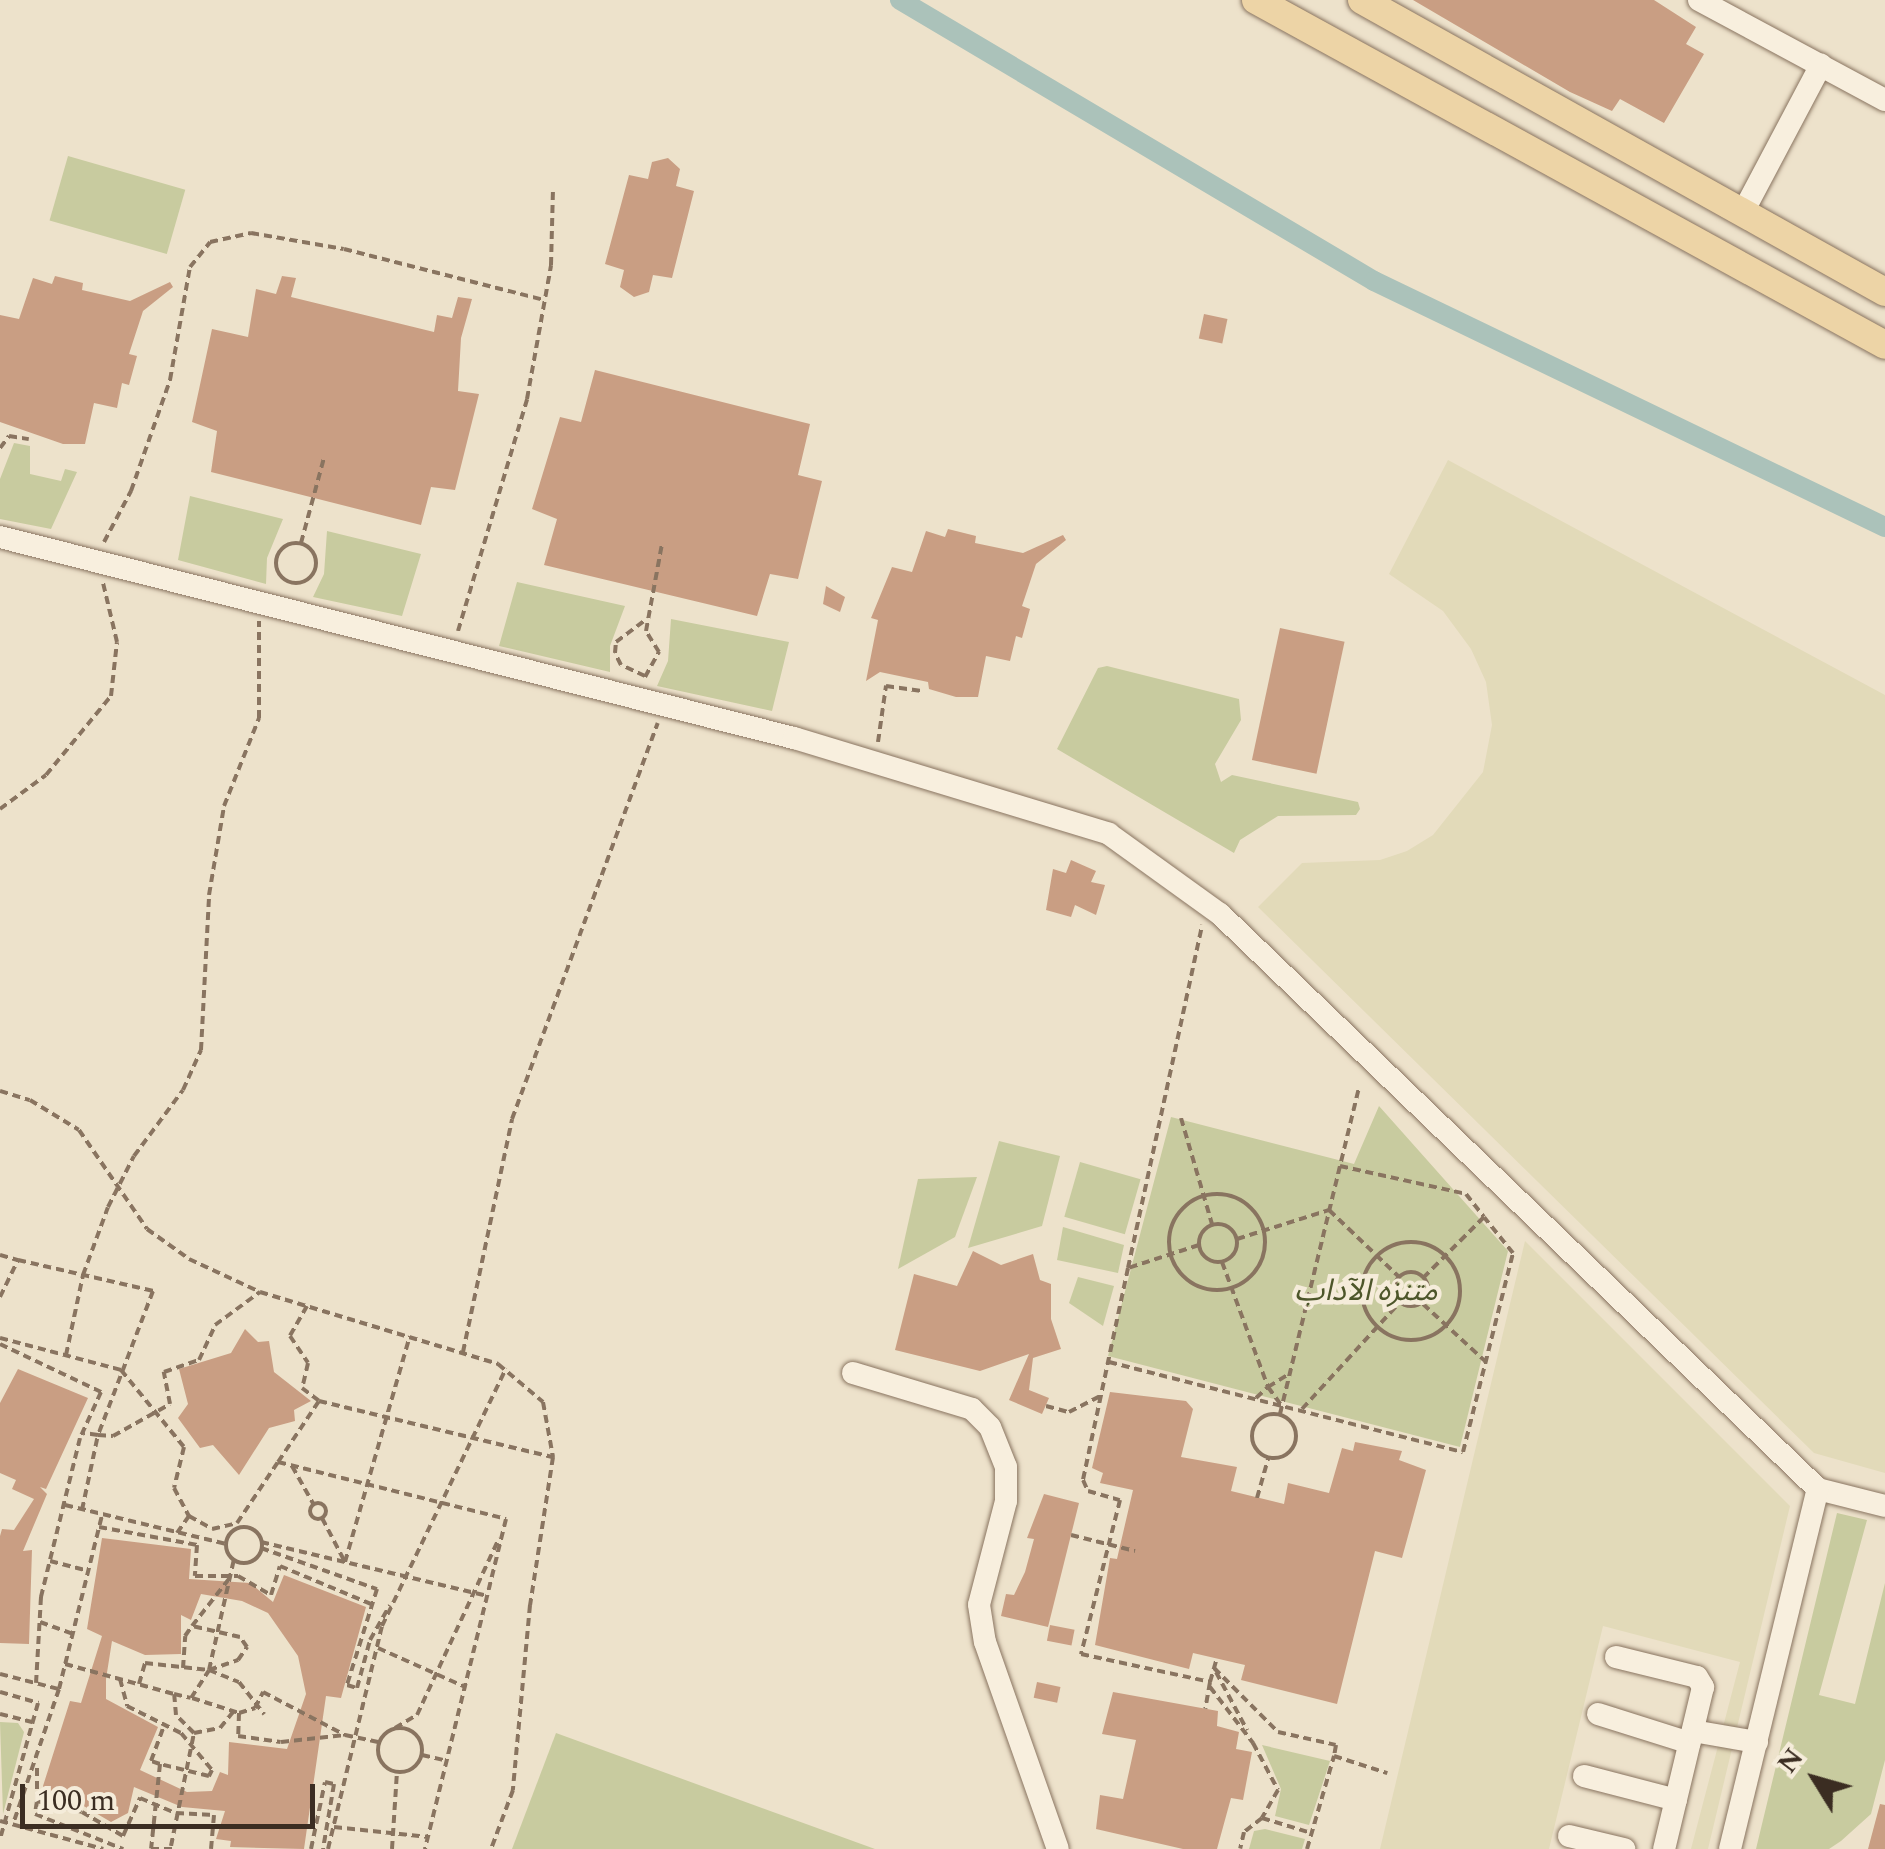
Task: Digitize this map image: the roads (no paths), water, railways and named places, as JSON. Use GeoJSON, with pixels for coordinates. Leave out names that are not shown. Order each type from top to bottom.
{"type":"FeatureCollection","features":[{"type":"Feature","properties":{"kind":"main road"},"geometry":{"type":"LineString","coordinates":[[1256,0],[1885,344]]}},
{"type":"Feature","properties":{"kind":"main road"},"geometry":{"type":"LineString","coordinates":[[1336,44],[1352,47],[1367,40],[1375,26],[1377,5],[1421,35],[1885,292]]}},
{"type":"Feature","properties":{"kind":"main road"},"geometry":{"type":"LineString","coordinates":[[1399,79],[1397,55],[1421,35]]}},
{"type":"Feature","properties":{"kind":"street"},"geometry":{"type":"LineString","coordinates":[[1700,0],[1885,100]]}},
{"type":"Feature","properties":{"kind":"street"},"geometry":{"type":"LineString","coordinates":[[1742,214],[1821,65]]}},
{"type":"Feature","properties":{"kind":"street"},"geometry":{"type":"LineString","coordinates":[[0,536],[664,704],[1040,808],[1109,834],[1158,864],[1220,914],[1818,1490],[1885,1506]]}},
{"type":"Feature","properties":{"kind":"street"},"geometry":{"type":"LineString","coordinates":[[853,1373],[972,1410],[990,1427],[1006,1466],[1006,1501],[979,1605],[985,1642],[1058,1849]]}},
{"type":"Feature","properties":{"kind":"street"},"geometry":{"type":"LineString","coordinates":[[1730,1849],[1818,1490]]}},
{"type":"Feature","properties":{"kind":"street"},"geometry":{"type":"LineString","coordinates":[[1616,1657],[1700,1680],[1691,1737],[1664,1849]]}},
{"type":"Feature","properties":{"kind":"street"},"geometry":{"type":"LineString","coordinates":[[1598,1714],[1691,1737],[1756,1742]]}},
{"type":"Feature","properties":{"kind":"street"},"geometry":{"type":"LineString","coordinates":[[1584,1776],[1676,1800]]}},
{"type":"Feature","properties":{"kind":"street"},"geometry":{"type":"LineString","coordinates":[[1569,1836],[1624,1849]]}},
{"type":"Feature","properties":{"kind":"waterway"},"geometry":{"type":"LineString","coordinates":[[900,0],[1374,281],[1885,527]]}},
{"type":"Feature","properties":{"kind":"park label","name":"متنزه الآداب"},"geometry":{"type":"Point","coordinates":[1366,1291]}}]}
